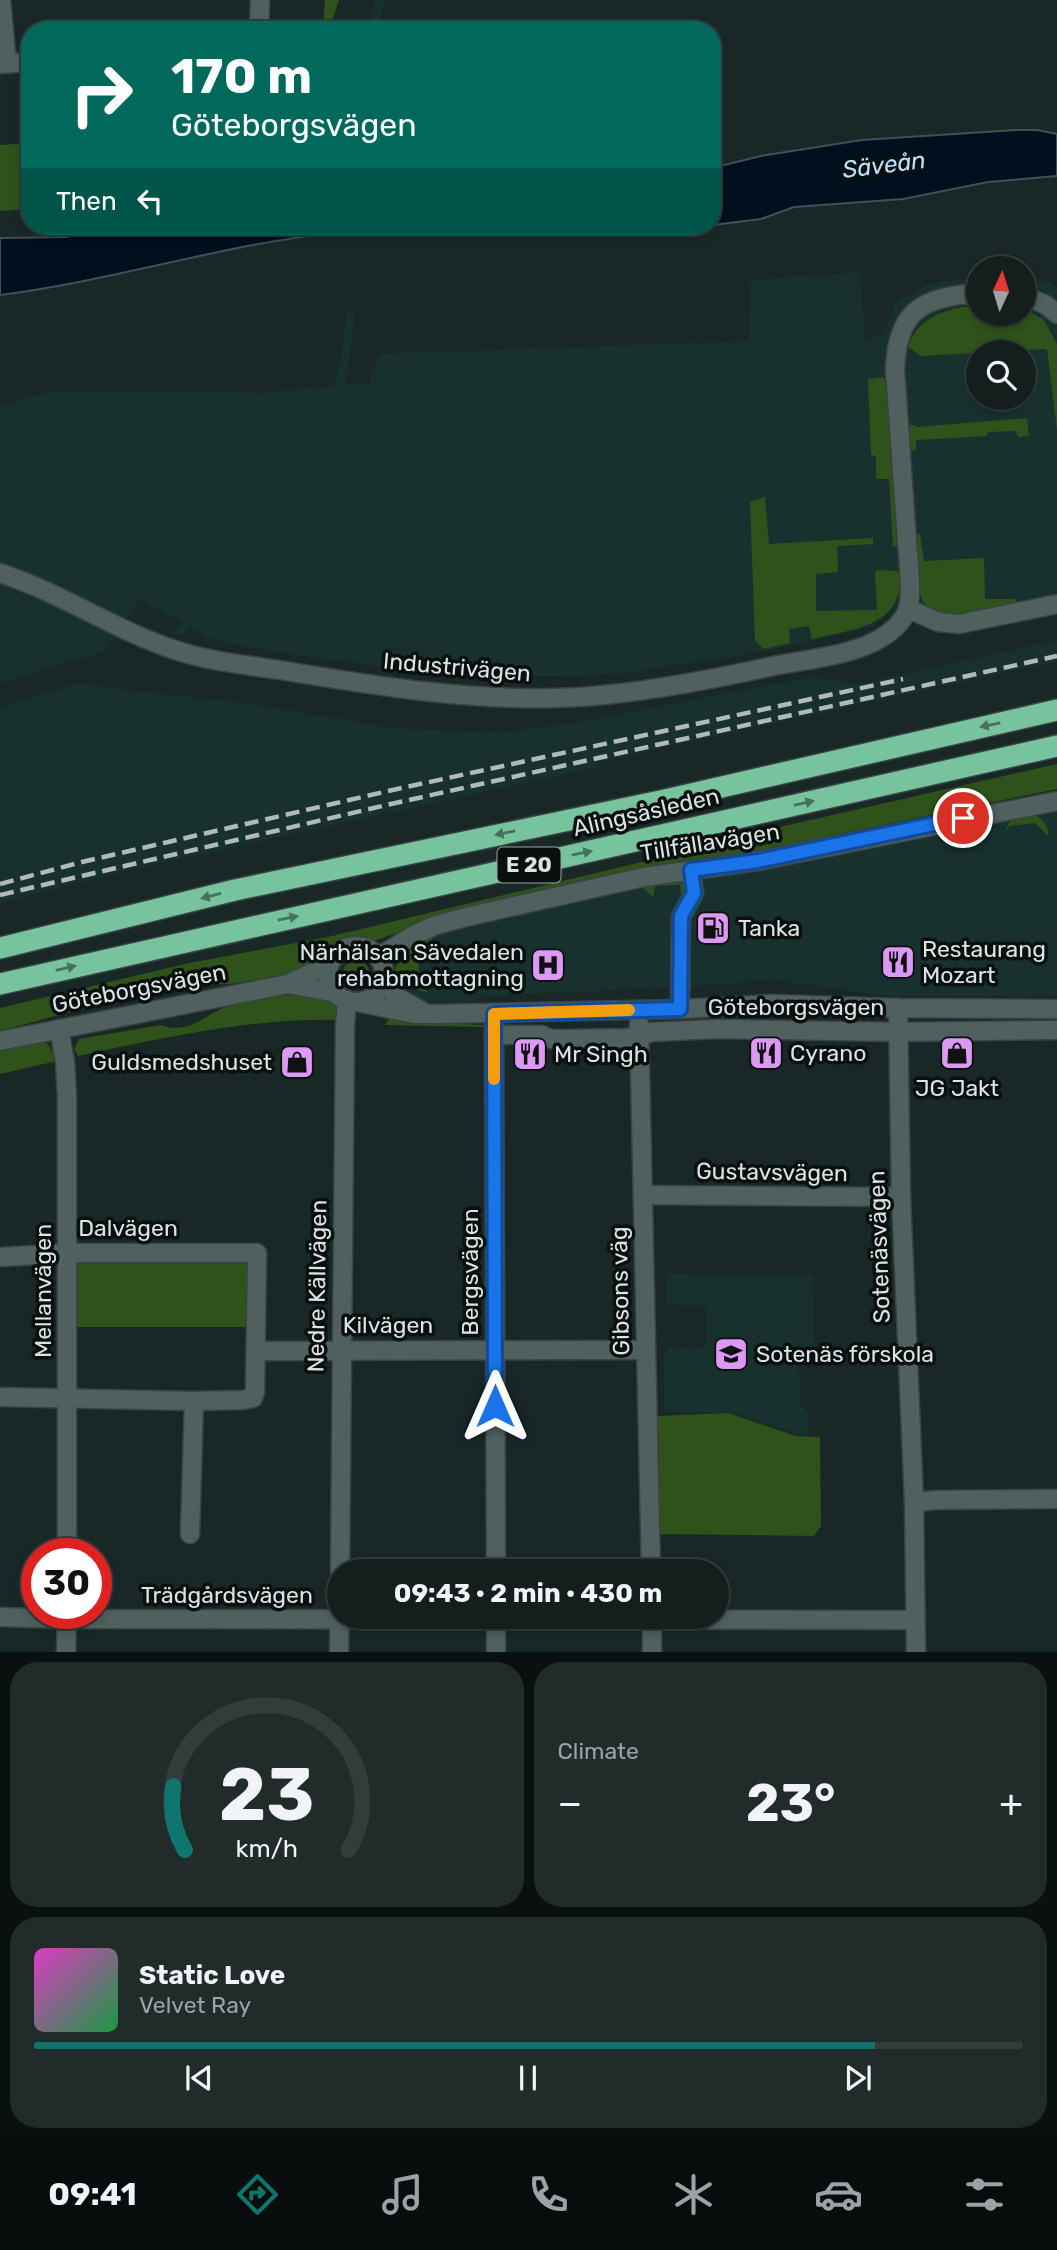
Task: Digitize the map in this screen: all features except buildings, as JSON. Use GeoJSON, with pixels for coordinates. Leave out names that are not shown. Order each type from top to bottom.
{"type":"FeatureCollection","features":[{"type":"Feature","properties":{"kind":"highway","name":"E 20"},"geometry":{"type":"LineString","coordinates":[[0,948],[235,890],[651,803],[1057,710]]}},
{"type":"Feature","properties":{"kind":"highway","name":"Alingsåsleden"},"geometry":{"type":"LineString","coordinates":[[0,984],[1057,746]]}},
{"type":"Feature","properties":{"kind":"street"},"geometry":{"type":"LineString","coordinates":[[1,0],[4,63]]}},
{"type":"Feature","properties":{"kind":"street"},"geometry":{"type":"LineString","coordinates":[[259,21],[260,0]]}},
{"type":"Feature","properties":{"kind":"street"},"geometry":{"type":"LineString","coordinates":[[966,294],[935,298],[921,306],[910,316],[897,346],[895,369],[909,609],[939,622],[959,624],[1057,604]]}},
{"type":"Feature","properties":{"kind":"street"},"geometry":{"type":"LineString","coordinates":[[1036,300],[1057,314]]}},
{"type":"Feature","properties":{"kind":"street","name":"Industrivägen"},"geometry":{"type":"LineString","coordinates":[[0,573],[81,607],[142,638],[177,650],[357,683],[415,691],[504,697],[604,695],[748,672],[844,651],[882,639],[898,626],[909,609]]}},
{"type":"Feature","properties":{"kind":"street","name":"Tillfällavägen"},"geometry":{"type":"LineString","coordinates":[[379,957],[414,935],[446,922],[644,877],[758,861],[1057,804]]}},
{"type":"Feature","properties":{"kind":"street","name":"Göteborgsvägen"},"geometry":{"type":"LineString","coordinates":[[680,1009],[681,916],[694,893],[691,870]]}},
{"type":"Feature","properties":{"kind":"street"},"geometry":{"type":"LineString","coordinates":[[354,946],[368,948],[379,957],[384,977],[381,988],[373,996],[347,998],[328,977],[332,960],[341,950],[354,946]]}},
{"type":"Feature","properties":{"kind":"street","name":"Göteborgsvägen"},"geometry":{"type":"LineString","coordinates":[[0,1041],[288,984],[332,960]]}},
{"type":"Feature","properties":{"kind":"street","name":"Göteborgsvägen"},"geometry":{"type":"LineString","coordinates":[[384,977],[395,996],[426,1013]]}},
{"type":"Feature","properties":{"kind":"street","name":"Göteborgsvägen"},"geometry":{"type":"LineString","coordinates":[[288,984],[407,1013],[494,1014],[773,1004],[1057,1009]]}},
{"type":"Feature","properties":{"kind":"street","name":"Nedre Källvägen"},"geometry":{"type":"LineString","coordinates":[[340,1559],[347,998]]}},
{"type":"Feature","properties":{"kind":"street","name":"Sotenäsvägen"},"geometry":{"type":"LineString","coordinates":[[898,1008],[901,1198],[914,1502],[916,1651]]}},
{"type":"Feature","properties":{"kind":"street","name":"Gibsons väg"},"geometry":{"type":"LineString","coordinates":[[638,1010],[651,1559]]}},
{"type":"Feature","properties":{"kind":"street","name":"Bergsvägen"},"geometry":{"type":"LineString","coordinates":[[494,1014],[496,1559]]}},
{"type":"Feature","properties":{"kind":"street","name":"Mellanvägen"},"geometry":{"type":"LineString","coordinates":[[59,1028],[66,1069],[67,1097],[67,1538]]}},
{"type":"Feature","properties":{"kind":"street","name":"Göteborgsvägen"},"geometry":{"type":"LineString","coordinates":[[494,1035],[542,1035],[580,1039],[628,1038],[640,1034],[717,1029],[898,1032],[1057,1030]]}},
{"type":"Feature","properties":{"kind":"street","name":"Gustavsvägen"},"geometry":{"type":"LineString","coordinates":[[643,1195],[901,1198]]}},
{"type":"Feature","properties":{"kind":"street","name":"Dalvägen"},"geometry":{"type":"LineString","coordinates":[[0,1257],[69,1252],[257,1253],[256,1351]]}},
{"type":"Feature","properties":{"kind":"street","name":"Kilvägen"},"geometry":{"type":"LineString","coordinates":[[256,1351],[646,1350]]}},
{"type":"Feature","properties":{"kind":"street"},"geometry":{"type":"LineString","coordinates":[[0,1397],[243,1400],[253,1398],[256,1392],[256,1351]]}},
{"type":"Feature","properties":{"kind":"street"},"geometry":{"type":"LineString","coordinates":[[190,1534],[194,1401]]}},
{"type":"Feature","properties":{"kind":"street"},"geometry":{"type":"LineString","coordinates":[[914,1502],[1057,1499]]}},
{"type":"Feature","properties":{"kind":"street","name":"Trädgårdsvägen"},"geometry":{"type":"LineString","coordinates":[[112,1616],[327,1619]]}},
{"type":"Feature","properties":{"kind":"street","name":"Trädgårdsvägen"},"geometry":{"type":"LineString","coordinates":[[0,1617],[21,1617]]}},
{"type":"Feature","properties":{"kind":"street","name":"Trädgårdsvägen"},"geometry":{"type":"LineString","coordinates":[[729,1619],[915,1620]]}},
{"type":"Feature","properties":{"kind":"street"},"geometry":{"type":"LineString","coordinates":[[66,1651],[67,1629]]}},
{"type":"Feature","properties":{"kind":"street"},"geometry":{"type":"LineString","coordinates":[[339,1629],[339,1651]]}},
{"type":"Feature","properties":{"kind":"street"},"geometry":{"type":"LineString","coordinates":[[496,1629],[496,1651]]}},
{"type":"Feature","properties":{"kind":"street"},"geometry":{"type":"LineString","coordinates":[[652,1629],[652,1651]]}},
{"type":"Feature","properties":{"kind":"shaded area"},"geometry":{"type":"Polygon","coordinates":[[[375,0],[385,0],[380,21],[371,21],[375,0]]]}},
{"type":"Feature","properties":{"kind":"shaded area"},"geometry":{"type":"Polygon","coordinates":[[[860,272],[865,339],[883,335],[896,303],[930,283],[966,279],[966,326],[1036,326],[1036,281],[1051,282],[1057,289],[1057,596],[960,618],[939,618],[923,606],[896,606],[874,626],[762,652],[623,673],[562,676],[444,676],[265,650],[214,640],[191,628],[182,635],[172,633],[182,623],[139,599],[105,651],[0,683],[0,406],[47,392],[264,393],[334,386],[342,354],[346,312],[354,313],[345,385],[369,383],[380,354],[749,341],[751,280],[860,272]]]}},
{"type":"Feature","properties":{"kind":"shaded area"},"geometry":{"type":"Polygon","coordinates":[[[1057,640],[1057,661],[597,762],[598,767],[129,870],[0,903],[0,707],[78,684],[251,704],[399,729],[504,732],[580,722],[812,677],[859,684],[1057,640]]]}},
{"type":"Feature","properties":{"kind":"shaded area"},"geometry":{"type":"Polygon","coordinates":[[[1057,805],[1057,996],[883,996],[771,979],[716,985],[488,996],[458,1004],[403,998],[389,974],[404,946],[427,932],[641,881],[1057,805]]]}},
{"type":"Feature","properties":{"kind":"shaded area","name":"Sotenäs förskola"},"geometry":{"type":"Polygon","coordinates":[[[667,1274],[812,1275],[815,1348],[797,1349],[801,1390],[799,1403],[808,1414],[808,1436],[734,1413],[665,1412],[663,1356],[668,1348],[706,1347],[706,1306],[667,1305],[667,1274]]]}},
{"type":"Feature","properties":{"kind":"green space"},"geometry":{"type":"Polygon","coordinates":[[[325,0],[339,0],[332,21],[323,21],[325,0]]]}},
{"type":"Feature","properties":{"kind":"green space"},"geometry":{"type":"Polygon","coordinates":[[[21,144],[21,210],[0,211],[0,145],[21,144]]]}},
{"type":"Feature","properties":{"kind":"green space"},"geometry":{"type":"Polygon","coordinates":[[[966,307],[966,326],[1036,326],[1036,315],[1044,320],[1057,344],[1057,430],[1047,349],[1036,350],[1036,340],[966,340],[966,354],[921,356],[908,347],[912,336],[926,321],[966,307]]]}},
{"type":"Feature","properties":{"kind":"green space"},"geometry":{"type":"Polygon","coordinates":[[[883,377],[887,382],[897,544],[893,548],[889,479],[876,479],[876,456],[871,455],[868,379],[883,377]]]}},
{"type":"Feature","properties":{"kind":"green space"},"geometry":{"type":"Polygon","coordinates":[[[1027,418],[1029,436],[1018,437],[1016,431],[988,432],[987,436],[916,440],[916,450],[910,451],[907,447],[910,425],[916,427],[1027,418]]]}},
{"type":"Feature","properties":{"kind":"green space"},"geometry":{"type":"Polygon","coordinates":[[[765,497],[769,544],[873,538],[873,544],[837,546],[838,572],[816,574],[816,611],[877,610],[877,570],[897,571],[900,574],[899,592],[884,615],[859,628],[812,639],[809,626],[789,629],[790,643],[763,649],[755,640],[750,502],[765,497]]]}},
{"type":"Feature","properties":{"kind":"green space"},"geometry":{"type":"Polygon","coordinates":[[[915,533],[920,534],[924,561],[984,558],[985,599],[1015,599],[1016,602],[954,617],[932,611],[921,597],[915,533]]]}},
{"type":"Feature","properties":{"kind":"green space"},"geometry":{"type":"Polygon","coordinates":[[[1057,764],[1057,789],[442,916],[372,942],[348,939],[333,946],[324,956],[285,975],[231,984],[179,988],[155,984],[93,1006],[0,1031],[0,1008],[189,963],[328,937],[731,838],[1057,764]]]}},
{"type":"Feature","properties":{"kind":"green space"},"geometry":{"type":"Polygon","coordinates":[[[1034,814],[1047,826],[1048,836],[1035,823],[1009,826],[1004,833],[1009,823],[1015,818],[1034,814]]]}},
{"type":"Feature","properties":{"kind":"green space"},"geometry":{"type":"Polygon","coordinates":[[[677,881],[683,884],[684,896],[681,895],[680,885],[655,886],[653,897],[641,886],[677,881]]]}},
{"type":"Feature","properties":{"kind":"green space"},"geometry":{"type":"Polygon","coordinates":[[[437,935],[424,949],[419,962],[420,976],[428,993],[396,986],[394,977],[399,961],[412,948],[437,935]]]}},
{"type":"Feature","properties":{"kind":"green space"},"geometry":{"type":"Polygon","coordinates":[[[356,960],[365,964],[369,973],[365,982],[356,986],[347,982],[343,973],[347,964],[356,960]]]}},
{"type":"Feature","properties":{"kind":"green space"},"geometry":{"type":"Polygon","coordinates":[[[307,994],[334,1002],[338,1020],[240,1026],[78,1056],[74,1049],[79,1039],[161,1025],[181,1028],[232,1005],[269,997],[307,994]]]}},
{"type":"Feature","properties":{"kind":"green space"},"geometry":{"type":"Polygon","coordinates":[[[391,1016],[414,1021],[484,1027],[385,1025],[391,1016]]]}},
{"type":"Feature","properties":{"kind":"green space"},"geometry":{"type":"Polygon","coordinates":[[[40,1041],[48,1044],[57,1061],[0,1074],[0,1049],[40,1041]]]}},
{"type":"Feature","properties":{"kind":"green space"},"geometry":{"type":"Polygon","coordinates":[[[77,1262],[247,1263],[247,1327],[77,1327],[77,1262]]]}},
{"type":"Feature","properties":{"kind":"green space"},"geometry":{"type":"Polygon","coordinates":[[[728,1413],[796,1436],[820,1437],[821,1526],[814,1536],[658,1534],[656,1416],[728,1413]]]}},
{"type":"Feature","properties":{"kind":"water","name":"Säveån"},"geometry":{"type":"Polygon","coordinates":[[[1037,130],[1057,134],[1057,176],[988,182],[903,199],[794,207],[761,219],[721,224],[721,166],[761,156],[862,140],[1037,130]]]}},
{"type":"Feature","properties":{"kind":"water"},"geometry":{"type":"Polygon","coordinates":[[[314,235],[253,245],[96,279],[0,295],[0,238],[314,235]]]}},
{"type":"Feature","properties":{"kind":"railway"},"geometry":{"type":"LineString","coordinates":[[0,895],[391,804],[1057,656]]}},
{"type":"Feature","properties":{"kind":"railway"},"geometry":{"type":"LineString","coordinates":[[0,884],[82,862],[388,791],[903,679]]}},
{"type":"Feature","properties":{"kind":"slow traffic"},"geometry":{"type":"LineString","coordinates":[[494,1079],[494,1014],[629,1010]]}},
{"type":"Feature","properties":{"kind":"place","name":"Tanka"},"geometry":{"type":"Point","coordinates":[713,928]}},
{"type":"Feature","properties":{"kind":"place","name":"Restaurang Mozart"},"geometry":{"type":"Point","coordinates":[898,962]}},
{"type":"Feature","properties":{"kind":"place","name":"Närhälsan Sävedalen rehabmottagning"},"geometry":{"type":"Point","coordinates":[548,965]}},
{"type":"Feature","properties":{"kind":"place","name":"Cyrano"},"geometry":{"type":"Point","coordinates":[766,1053]}},
{"type":"Feature","properties":{"kind":"place","name":"JG Jakt"},"geometry":{"type":"Point","coordinates":[957,1053]}},
{"type":"Feature","properties":{"kind":"place","name":"Mr Singh"},"geometry":{"type":"Point","coordinates":[530,1054]}},
{"type":"Feature","properties":{"kind":"place","name":"Guldsmedshuset"},"geometry":{"type":"Point","coordinates":[297,1062]}},
{"type":"Feature","properties":{"kind":"place","name":"Sotenäs förskola"},"geometry":{"type":"Point","coordinates":[731,1354]}},
{"type":"Feature","properties":{"kind":"route"},"geometry":{"type":"LineString","coordinates":[[495,1406],[494,1014],[680,1009],[681,916],[694,893],[691,870],[758,861],[963,818]]}}]}
